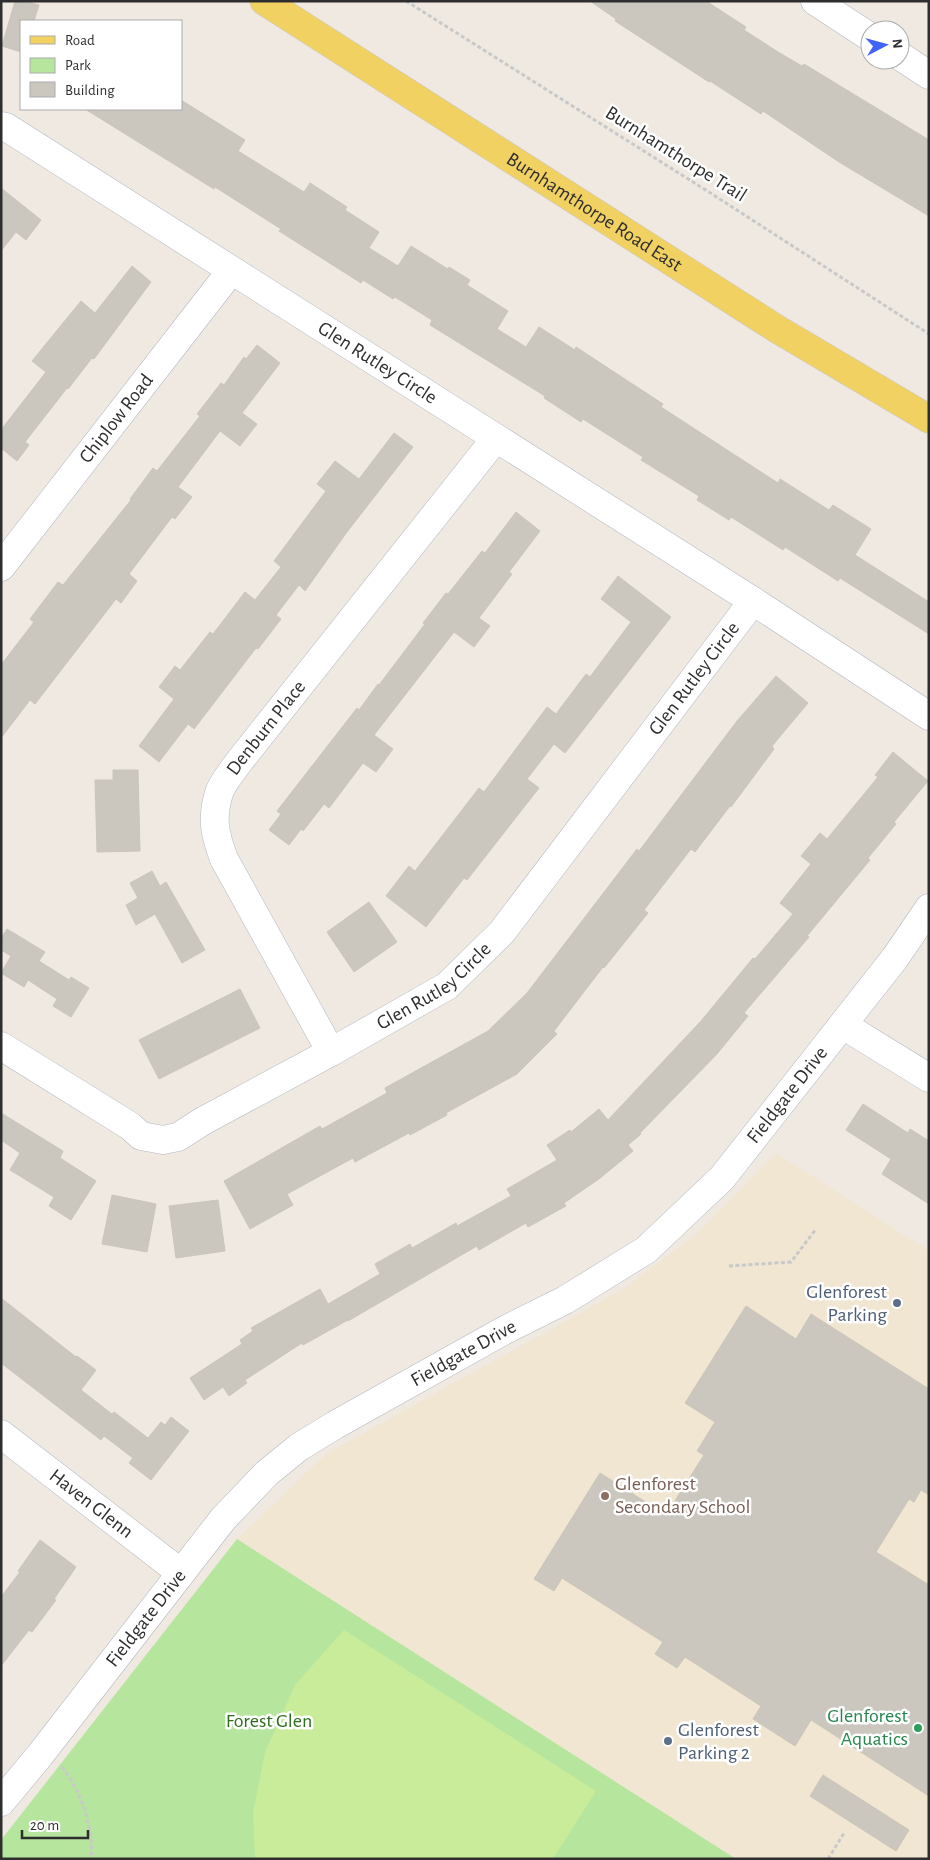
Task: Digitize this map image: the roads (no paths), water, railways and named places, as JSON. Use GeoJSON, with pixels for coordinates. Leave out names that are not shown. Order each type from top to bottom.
{"type":"FeatureCollection","features":[{"type":"Feature","properties":{"kind":"main road","name":"Burnhamthorpe Road East"},"geometry":{"type":"LineString","coordinates":[[264,1],[777,328],[929,419]]}},
{"type":"Feature","properties":{"kind":"street"},"geometry":{"type":"LineString","coordinates":[[815,1],[860,30]]}},
{"type":"Feature","properties":{"kind":"street"},"geometry":{"type":"LineString","coordinates":[[910,62],[929,74]]}},
{"type":"Feature","properties":{"kind":"street","name":"Glen Rutley Circle"},"geometry":{"type":"LineString","coordinates":[[1,126],[6,127],[753,601],[929,716]]}},
{"type":"Feature","properties":{"kind":"street","name":"Chiplow Road"},"geometry":{"type":"LineString","coordinates":[[1,567],[231,271]]}},
{"type":"Feature","properties":{"kind":"street","name":"Denburn Place"},"geometry":{"type":"LineString","coordinates":[[331,1052],[224,859],[213,824],[219,792],[238,763],[496,438]]}},
{"type":"Feature","properties":{"kind":"street","name":"Glen Rutley Circle"},"geometry":{"type":"LineString","coordinates":[[1,1046],[130,1126],[141,1136],[163,1140],[178,1137],[203,1121],[331,1052],[446,986],[502,932],[753,601]]}},
{"type":"Feature","properties":{"kind":"street","name":"Fieldgate Drive"},"geometry":{"type":"LineString","coordinates":[[1,1802],[223,1519],[267,1473],[299,1447],[335,1425],[505,1330],[565,1300],[646,1250],[722,1178],[895,958],[929,908]]}},
{"type":"Feature","properties":{"kind":"street"},"geometry":{"type":"LineString","coordinates":[[843,1025],[929,1078]]}},
{"type":"Feature","properties":{"kind":"street","name":"Haven Glenn"},"geometry":{"type":"LineString","coordinates":[[1,1434],[181,1572]]}},
{"type":"Feature","properties":{"kind":"place","name":"Glenforest Parking"},"geometry":{"type":"Point","coordinates":[897,1303]}},
{"type":"Feature","properties":{"kind":"place","name":"Glenforest Secondary School"},"geometry":{"type":"Point","coordinates":[605,1496]}},
{"type":"Feature","properties":{"kind":"place","name":"Glenforest Aquatics"},"geometry":{"type":"Point","coordinates":[918,1728]}},
{"type":"Feature","properties":{"kind":"place","name":"Glenforest Parking 2"},"geometry":{"type":"Point","coordinates":[668,1741]}},
{"type":"Feature","properties":{"kind":"park label","name":"Forest Glen"},"geometry":{"type":"Point","coordinates":[269,1721]}}]}
